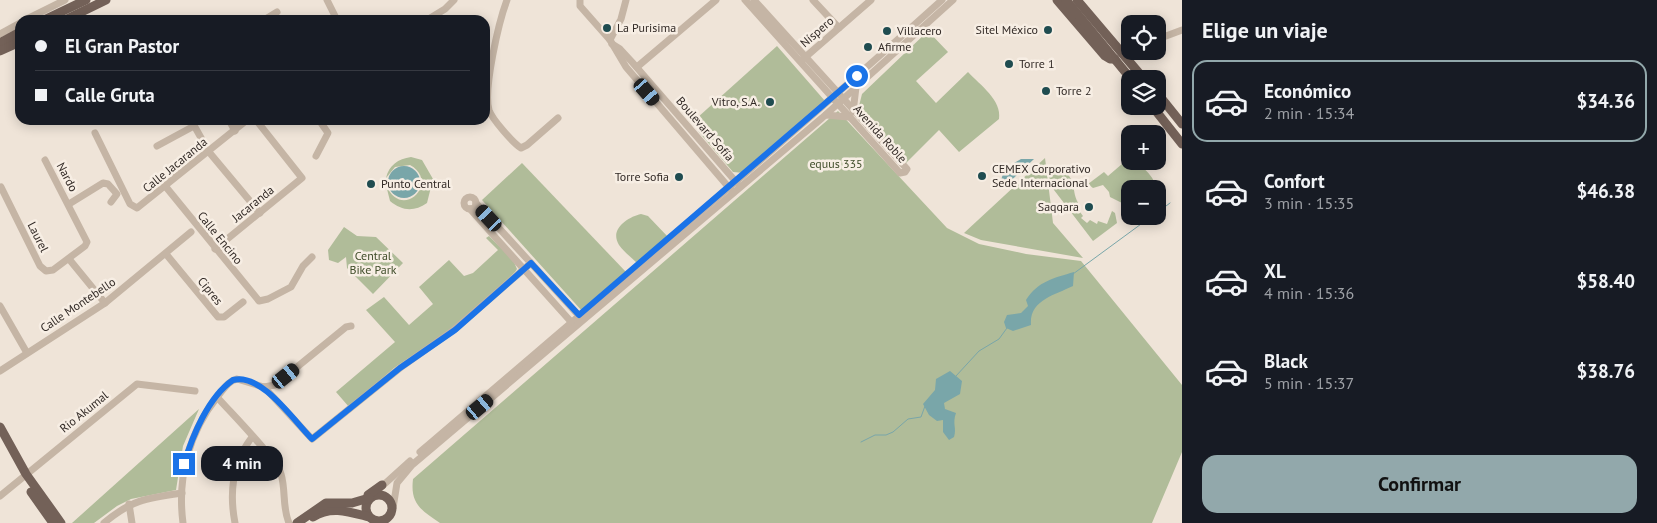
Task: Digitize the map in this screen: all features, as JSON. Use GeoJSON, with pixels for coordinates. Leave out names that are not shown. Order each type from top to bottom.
{"type":"FeatureCollection","features":[{"type":"Feature","properties":{"kind":"main road"},"geometry":{"type":"LineString","coordinates":[[54,15],[86,0]]}},
{"type":"Feature","properties":{"kind":"main road"},"geometry":{"type":"LineString","coordinates":[[75,15],[106,0]]}},
{"type":"Feature","properties":{"kind":"main road"},"geometry":{"type":"LineString","coordinates":[[1057,0],[1106,56],[1110,59],[1121,54]]}},
{"type":"Feature","properties":{"kind":"main road"},"geometry":{"type":"LineString","coordinates":[[1066,0],[1121,53]]}},
{"type":"Feature","properties":{"kind":"main road"},"geometry":{"type":"LineString","coordinates":[[1077,0],[1121,53]]}},
{"type":"Feature","properties":{"kind":"main road"},"geometry":{"type":"LineString","coordinates":[[1084,0],[1110,32],[1121,52]]}},
{"type":"Feature","properties":{"kind":"main road"},"geometry":{"type":"LineString","coordinates":[[0,43],[15,35]]}},
{"type":"Feature","properties":{"kind":"main road"},"geometry":{"type":"LineString","coordinates":[[0,51],[15,44]]}},
{"type":"Feature","properties":{"kind":"main road"},"geometry":{"type":"LineString","coordinates":[[1127,60],[1136,70]]}},
{"type":"Feature","properties":{"kind":"main road"},"geometry":{"type":"LineString","coordinates":[[1166,104],[1182,124]]}},
{"type":"Feature","properties":{"kind":"main road"},"geometry":{"type":"LineString","coordinates":[[1159,115],[1182,144]]}},
{"type":"Feature","properties":{"kind":"main road"},"geometry":{"type":"LineString","coordinates":[[0,427],[19,461],[60,523]]}},
{"type":"Feature","properties":{"kind":"main road"},"geometry":{"type":"LineString","coordinates":[[0,437],[27,473],[52,523]]}},
{"type":"Feature","properties":{"kind":"main road"},"geometry":{"type":"LineString","coordinates":[[360,502],[382,485]]}},
{"type":"Feature","properties":{"kind":"main road"},"geometry":{"type":"LineString","coordinates":[[297,523],[326,503],[360,502],[380,494],[389,499],[392,515],[385,520],[374,520],[344,511],[327,510],[305,523]]}},
{"type":"Feature","properties":{"kind":"main road"},"geometry":{"type":"LineString","coordinates":[[372,497],[366,505],[374,520]]}},
{"type":"Feature","properties":{"kind":"street"},"geometry":{"type":"LineString","coordinates":[[35,15],[65,0]]}},
{"type":"Feature","properties":{"kind":"street"},"geometry":{"type":"LineString","coordinates":[[327,0],[334,15]]}},
{"type":"Feature","properties":{"kind":"street"},"geometry":{"type":"LineString","coordinates":[[436,15],[454,0]]}},
{"type":"Feature","properties":{"kind":"street"},"geometry":{"type":"LineString","coordinates":[[490,88],[491,65],[507,0]]}},
{"type":"Feature","properties":{"kind":"street"},"geometry":{"type":"LineString","coordinates":[[611,42],[621,19],[626,0]]}},
{"type":"Feature","properties":{"kind":"street"},"geometry":{"type":"LineString","coordinates":[[637,67],[716,0]]}},
{"type":"Feature","properties":{"kind":"street","name":"Avenida Roble"},"geometry":{"type":"LineString","coordinates":[[745,0],[803,59]]}},
{"type":"Feature","properties":{"kind":"street","name":"Avenida Roble"},"geometry":{"type":"LineString","coordinates":[[754,0],[881,147]]}},
{"type":"Feature","properties":{"kind":"street"},"geometry":{"type":"LineString","coordinates":[[813,0],[839,28]]}},
{"type":"Feature","properties":{"kind":"street","name":"Níspero"},"geometry":{"type":"LineString","coordinates":[[803,59],[871,0]]}},
{"type":"Feature","properties":{"kind":"street"},"geometry":{"type":"LineString","coordinates":[[372,497],[382,485],[838,99],[942,0]]}},
{"type":"Feature","properties":{"kind":"street"},"geometry":{"type":"LineString","coordinates":[[737,184],[826,115],[838,99],[856,87],[953,0]]}},
{"type":"Feature","properties":{"kind":"street","name":"Boulevard Sofía"},"geometry":{"type":"LineString","coordinates":[[580,3],[611,42],[626,67],[731,189]]}},
{"type":"Feature","properties":{"kind":"street"},"geometry":{"type":"LineString","coordinates":[[272,15],[277,12]]}},
{"type":"Feature","properties":{"kind":"street"},"geometry":{"type":"LineString","coordinates":[[0,34],[15,26]]}},
{"type":"Feature","properties":{"kind":"street"},"geometry":{"type":"LineString","coordinates":[[1166,36],[1182,30]]}},
{"type":"Feature","properties":{"kind":"street","name":"Boulevard Sofía"},"geometry":{"type":"LineString","coordinates":[[611,42],[637,67],[737,184]]}},
{"type":"Feature","properties":{"kind":"street"},"geometry":{"type":"LineString","coordinates":[[826,115],[851,114],[856,87]]}},
{"type":"Feature","properties":{"kind":"street"},"geometry":{"type":"LineString","coordinates":[[490,112],[521,148],[558,118]]}},
{"type":"Feature","properties":{"kind":"street"},"geometry":{"type":"LineString","coordinates":[[157,146],[190,125]]}},
{"type":"Feature","properties":{"kind":"street"},"geometry":{"type":"LineString","coordinates":[[194,125],[209,152],[260,213]]}},
{"type":"Feature","properties":{"kind":"street"},"geometry":{"type":"LineString","coordinates":[[232,125],[235,130]]}},
{"type":"Feature","properties":{"kind":"street","name":"Calle Jacaranda"},"geometry":{"type":"LineString","coordinates":[[95,133],[132,206],[140,207],[241,125]]}},
{"type":"Feature","properties":{"kind":"street","name":"Jacaranda"},"geometry":{"type":"LineString","coordinates":[[215,249],[300,181],[301,175],[260,125]]}},
{"type":"Feature","properties":{"kind":"street"},"geometry":{"type":"LineString","coordinates":[[316,156],[328,130],[324,125]]}},
{"type":"Feature","properties":{"kind":"street","name":"Nardo"},"geometry":{"type":"LineString","coordinates":[[46,160],[87,239],[85,246],[69,260]]}},
{"type":"Feature","properties":{"kind":"street","name":"Nardo"},"geometry":{"type":"LineString","coordinates":[[69,204],[103,183],[108,184],[117,194],[111,202]]}},
{"type":"Feature","properties":{"kind":"street","name":"Laurel"},"geometry":{"type":"LineString","coordinates":[[1,187],[44,270],[53,270],[69,260]]}},
{"type":"Feature","properties":{"kind":"street","name":"Calle Encino"},"geometry":{"type":"LineString","coordinates":[[166,187],[259,301],[268,299],[291,287],[303,266],[312,257]]}},
{"type":"Feature","properties":{"kind":"street"},"geometry":{"type":"LineString","coordinates":[[573,324],[528,266],[476,203],[473,197],[466,198],[464,205],[528,266],[581,318]]}},
{"type":"Feature","properties":{"kind":"street"},"geometry":{"type":"LineString","coordinates":[[470,210],[474,208],[476,203]]}},
{"type":"Feature","properties":{"kind":"street","name":"Calle Montebello"},"geometry":{"type":"LineString","coordinates":[[0,371],[105,303],[191,232]]}},
{"type":"Feature","properties":{"kind":"street","name":"Cipres"},"geometry":{"type":"LineString","coordinates":[[166,254],[218,317],[224,317],[243,302]]}},
{"type":"Feature","properties":{"kind":"street"},"geometry":{"type":"LineString","coordinates":[[69,260],[105,303]]}},
{"type":"Feature","properties":{"kind":"street"},"geometry":{"type":"LineString","coordinates":[[264,387],[312,439],[396,371],[455,330],[528,266]]}},
{"type":"Feature","properties":{"kind":"street"},"geometry":{"type":"LineString","coordinates":[[0,306],[27,353]]}},
{"type":"Feature","properties":{"kind":"street"},"geometry":{"type":"LineString","coordinates":[[392,515],[397,483],[405,472],[573,324]]}},
{"type":"Feature","properties":{"kind":"street"},"geometry":{"type":"LineString","coordinates":[[183,523],[184,464],[201,420],[217,397],[229,383],[237,379],[264,387],[275,385],[346,327],[351,326]]}},
{"type":"Feature","properties":{"kind":"street","name":"Rio Akumal"},"geometry":{"type":"LineString","coordinates":[[0,496],[137,384],[195,391]]}},
{"type":"Feature","properties":{"kind":"street"},"geometry":{"type":"LineString","coordinates":[[217,397],[281,473],[284,506],[289,523]]}},
{"type":"Feature","properties":{"kind":"street"},"geometry":{"type":"LineString","coordinates":[[235,523],[232,502],[236,468],[252,437]]}},
{"type":"Feature","properties":{"kind":"street"},"geometry":{"type":"LineString","coordinates":[[104,523],[129,504],[146,498],[182,494]]}},
{"type":"Feature","properties":{"kind":"street"},"geometry":{"type":"LineString","coordinates":[[129,504],[132,523]]}},
{"type":"Feature","properties":{"kind":"green space"},"geometry":{"type":"Polygon","coordinates":[[[928,31],[948,52],[916,81],[936,103],[968,72],[994,99],[999,112],[999,119],[959,152],[939,130],[905,164],[858,110],[862,94],[928,31]]]}},
{"type":"Feature","properties":{"kind":"green space"},"geometry":{"type":"Polygon","coordinates":[[[777,46],[825,101],[744,173],[733,172],[698,131],[697,118],[777,46]]]}},
{"type":"Feature","properties":{"kind":"green space","name":"equus 335"},"geometry":{"type":"Polygon","coordinates":[[[838,111],[947,228],[979,244],[1026,254],[1081,261],[1182,385],[1182,452],[1152,523],[440,523],[418,506],[413,495],[413,479],[838,111]]]}},
{"type":"Feature","properties":{"kind":"green space"},"geometry":{"type":"Polygon","coordinates":[[[411,157],[422,160],[433,179],[427,203],[417,208],[408,209],[399,207],[390,201],[386,185],[393,195],[401,200],[409,199],[416,195],[420,189],[422,180],[419,172],[410,165],[395,167],[386,178],[389,170],[395,163],[411,157]]]}},
{"type":"Feature","properties":{"kind":"green space"},"geometry":{"type":"Polygon","coordinates":[[[1045,158],[1053,223],[1083,258],[981,240],[964,233],[1045,158]]]}},
{"type":"Feature","properties":{"kind":"green space"},"geometry":{"type":"Polygon","coordinates":[[[522,163],[626,272],[582,311],[482,200],[522,163]]]}},
{"type":"Feature","properties":{"kind":"green space"},"geometry":{"type":"Polygon","coordinates":[[[1121,165],[1121,170],[1146,170],[1154,180],[1121,180],[1121,202],[1110,197],[1109,192],[1103,185],[1093,188],[1088,184],[1104,172],[1108,176],[1121,165]]]}},
{"type":"Feature","properties":{"kind":"green space"},"geometry":{"type":"Polygon","coordinates":[[[1059,168],[1070,177],[1080,206],[1077,208],[1083,216],[1081,218],[1087,223],[1090,220],[1097,224],[1098,221],[1107,224],[1112,211],[1115,213],[1117,223],[1093,241],[1054,190],[1048,175],[1050,170],[1059,168]]]}},
{"type":"Feature","properties":{"kind":"green space"},"geometry":{"type":"Polygon","coordinates":[[[641,214],[648,216],[668,237],[637,263],[619,245],[616,234],[621,225],[626,221],[641,214]]]}},
{"type":"Feature","properties":{"kind":"green space","name":"Central Bike Park"},"geometry":{"type":"Polygon","coordinates":[[[344,227],[357,236],[376,237],[403,263],[373,294],[347,268],[346,257],[338,263],[329,260],[328,250],[344,227]]]}},
{"type":"Feature","properties":{"kind":"green space"},"geometry":{"type":"Polygon","coordinates":[[[489,236],[513,260],[517,269],[515,272],[474,310],[444,334],[394,368],[349,407],[336,392],[395,342],[366,310],[384,297],[409,325],[433,304],[419,287],[449,260],[464,276],[473,273],[498,250],[486,238],[489,236]]]}},
{"type":"Feature","properties":{"kind":"green space"},"geometry":{"type":"Polygon","coordinates":[[[199,409],[183,446],[176,490],[131,499],[117,506],[94,523],[72,523],[199,409]]]}},
{"type":"Feature","properties":{"kind":"water"},"geometry":{"type":"Polygon","coordinates":[[[1021,159],[1034,159],[1002,189],[1001,179],[1005,171],[1021,159]]]}},
{"type":"Feature","properties":{"kind":"water"},"geometry":{"type":"Polygon","coordinates":[[[404,166],[410,167],[415,171],[419,176],[419,188],[415,193],[410,197],[404,198],[398,197],[393,193],[389,188],[388,182],[389,176],[393,171],[398,167],[404,166]]]}},
{"type":"Feature","properties":{"kind":"water"},"geometry":{"type":"Polygon","coordinates":[[[1074,272],[1073,286],[1039,304],[1031,317],[1031,325],[1013,331],[1006,328],[1004,322],[1007,315],[1021,313],[1028,306],[1026,300],[1036,288],[1047,281],[1074,272]]]}},
{"type":"Feature","properties":{"kind":"water"},"geometry":{"type":"Polygon","coordinates":[[[950,371],[962,381],[960,394],[944,403],[945,409],[956,413],[954,437],[949,440],[943,432],[943,420],[937,421],[929,415],[923,404],[935,390],[936,379],[950,371]]]}},
{"type":"Feature","properties":{"kind":"waterway"},"geometry":{"type":"LineString","coordinates":[[1166,206],[1170,203]]}},
{"type":"Feature","properties":{"kind":"waterway"},"geometry":{"type":"LineString","coordinates":[[1073,274],[1140,225]]}},
{"type":"Feature","properties":{"kind":"waterway"},"geometry":{"type":"LineString","coordinates":[[956,376],[979,351],[999,339],[1007,328]]}},
{"type":"Feature","properties":{"kind":"waterway"},"geometry":{"type":"LineString","coordinates":[[861,442],[875,435],[886,435],[893,432],[908,419],[921,417],[925,406]]}},
{"type":"Feature","properties":{"kind":"place","name":"La Purisima"},"geometry":{"type":"Point","coordinates":[607,28]}},
{"type":"Feature","properties":{"kind":"place","name":"Sitel México"},"geometry":{"type":"Point","coordinates":[1048,30]}},
{"type":"Feature","properties":{"kind":"place","name":"Villacero"},"geometry":{"type":"Point","coordinates":[887,31]}},
{"type":"Feature","properties":{"kind":"place","name":"Afirme"},"geometry":{"type":"Point","coordinates":[868,47]}},
{"type":"Feature","properties":{"kind":"place","name":"Torre 1"},"geometry":{"type":"Point","coordinates":[1009,64]}},
{"type":"Feature","properties":{"kind":"place","name":"Torre 2"},"geometry":{"type":"Point","coordinates":[1046,91]}},
{"type":"Feature","properties":{"kind":"place","name":"Vitro, S.A."},"geometry":{"type":"Point","coordinates":[770,102]}},
{"type":"Feature","properties":{"kind":"place","name":"CEMEX Corporativo Sede Internacional"},"geometry":{"type":"Point","coordinates":[982,176]}},
{"type":"Feature","properties":{"kind":"place","name":"Torre Sofia"},"geometry":{"type":"Point","coordinates":[679,177]}},
{"type":"Feature","properties":{"kind":"place","name":"Punto Central"},"geometry":{"type":"Point","coordinates":[371,184]}},
{"type":"Feature","properties":{"kind":"place","name":"Saqqara"},"geometry":{"type":"Point","coordinates":[1089,207]}},
{"type":"Feature","properties":{"kind":"route"},"geometry":{"type":"LineString","coordinates":[[184,464],[201,420],[209,407],[233,380],[244,380],[264,387],[312,439],[400,368],[455,330],[531,263],[579,315],[830,102],[857,76]]}}]}
